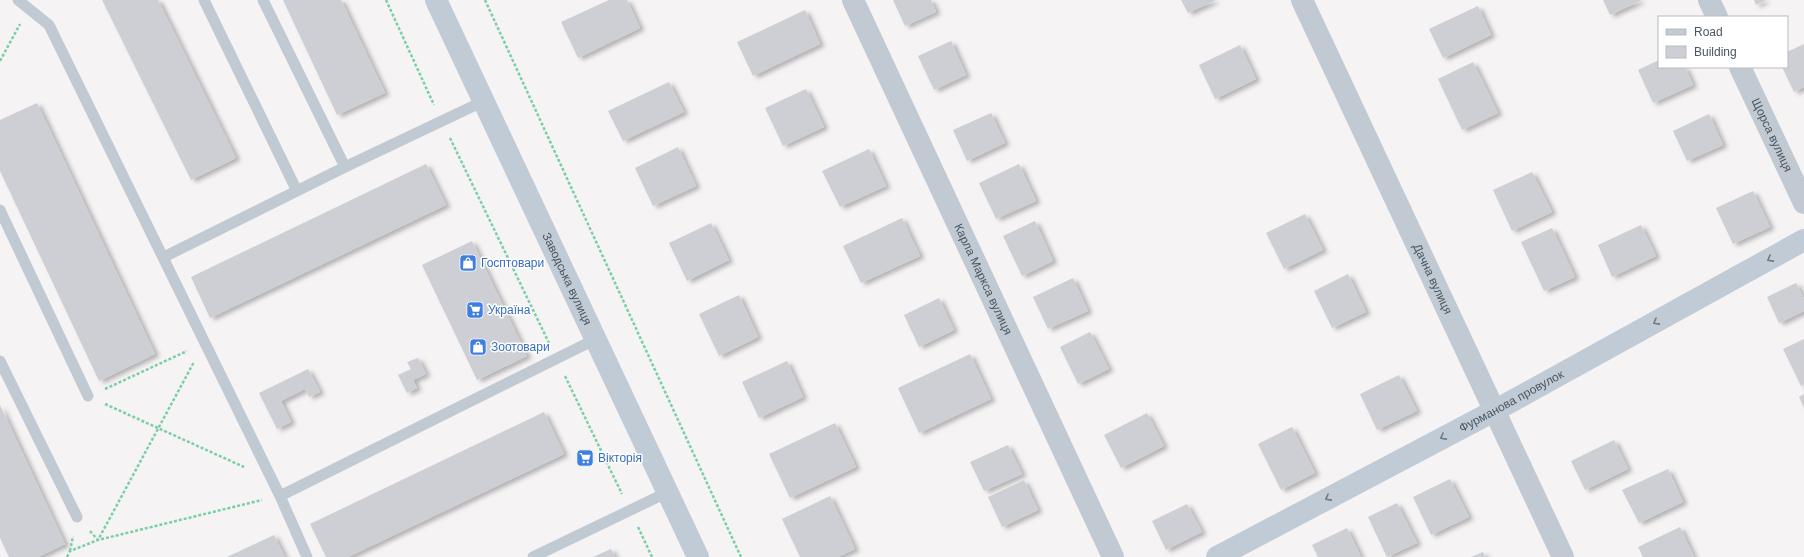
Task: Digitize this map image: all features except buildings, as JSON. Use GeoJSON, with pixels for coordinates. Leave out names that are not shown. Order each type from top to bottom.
{"type":"FeatureCollection","features":[{"type":"Feature","properties":{"kind":"street","name":"Заводська вулиця"},"geometry":{"type":"LineString","coordinates":[[436,0],[698,557]]}},
{"type":"Feature","properties":{"kind":"street","name":"Карла Маркса вулиця"},"geometry":{"type":"LineString","coordinates":[[853,0],[1114,557]]}},
{"type":"Feature","properties":{"kind":"street","name":"Дачна вулиця"},"geometry":{"type":"LineString","coordinates":[[1302,0],[1563,557]]}},
{"type":"Feature","properties":{"kind":"street"},"geometry":{"type":"LineString","coordinates":[[1709,0],[1717,16]]}},
{"type":"Feature","properties":{"kind":"street","name":"Щорса вулиця"},"geometry":{"type":"LineString","coordinates":[[1740,68],[1804,203]]}},
{"type":"Feature","properties":{"kind":"street","name":"Фурманова провулок"},"geometry":{"type":"LineString","coordinates":[[1217,557],[1494,411],[1804,240]]}},
{"type":"Feature","properties":{"kind":"lane"},"geometry":{"type":"LineString","coordinates":[[18,0],[49,25],[272,479],[307,557]]}},
{"type":"Feature","properties":{"kind":"lane"},"geometry":{"type":"LineString","coordinates":[[204,0],[297,191]]}},
{"type":"Feature","properties":{"kind":"lane"},"geometry":{"type":"LineString","coordinates":[[263,0],[345,167]]}},
{"type":"Feature","properties":{"kind":"lane"},"geometry":{"type":"LineString","coordinates":[[164,257],[345,167],[484,101]]}},
{"type":"Feature","properties":{"kind":"lane"},"geometry":{"type":"LineString","coordinates":[[0,210],[88,396]]}},
{"type":"Feature","properties":{"kind":"lane"},"geometry":{"type":"LineString","coordinates":[[280,496],[596,339]]}},
{"type":"Feature","properties":{"kind":"lane"},"geometry":{"type":"LineString","coordinates":[[0,361],[77,517]]}},
{"type":"Feature","properties":{"kind":"lane"},"geometry":{"type":"LineString","coordinates":[[534,557],[668,492]]}},
{"type":"Feature","properties":{"kind":"path"},"geometry":{"type":"LineString","coordinates":[[386,0],[442,121],[652,557]]}},
{"type":"Feature","properties":{"kind":"path"},"geometry":{"type":"LineString","coordinates":[[485,0],[741,557]]}},
{"type":"Feature","properties":{"kind":"path"},"geometry":{"type":"LineString","coordinates":[[0,61],[28,8]]}},
{"type":"Feature","properties":{"kind":"path"},"geometry":{"type":"LineString","coordinates":[[88,396],[204,343]]}},
{"type":"Feature","properties":{"kind":"path"},"geometry":{"type":"LineString","coordinates":[[98,540],[204,343]]}},
{"type":"Feature","properties":{"kind":"path"},"geometry":{"type":"LineString","coordinates":[[88,396],[272,479]]}},
{"type":"Feature","properties":{"kind":"path"},"geometry":{"type":"LineString","coordinates":[[66,557],[70,551],[98,540],[280,496]]}},
{"type":"Feature","properties":{"kind":"place","name":"Госптовари"},"geometry":{"type":"Point","coordinates":[468,263]}},
{"type":"Feature","properties":{"kind":"place","name":"Україна"},"geometry":{"type":"Point","coordinates":[475,310]}},
{"type":"Feature","properties":{"kind":"place","name":"Зоотовари"},"geometry":{"type":"Point","coordinates":[478,347]}},
{"type":"Feature","properties":{"kind":"place","name":"Вікторія"},"geometry":{"type":"Point","coordinates":[585,458]}}]}
